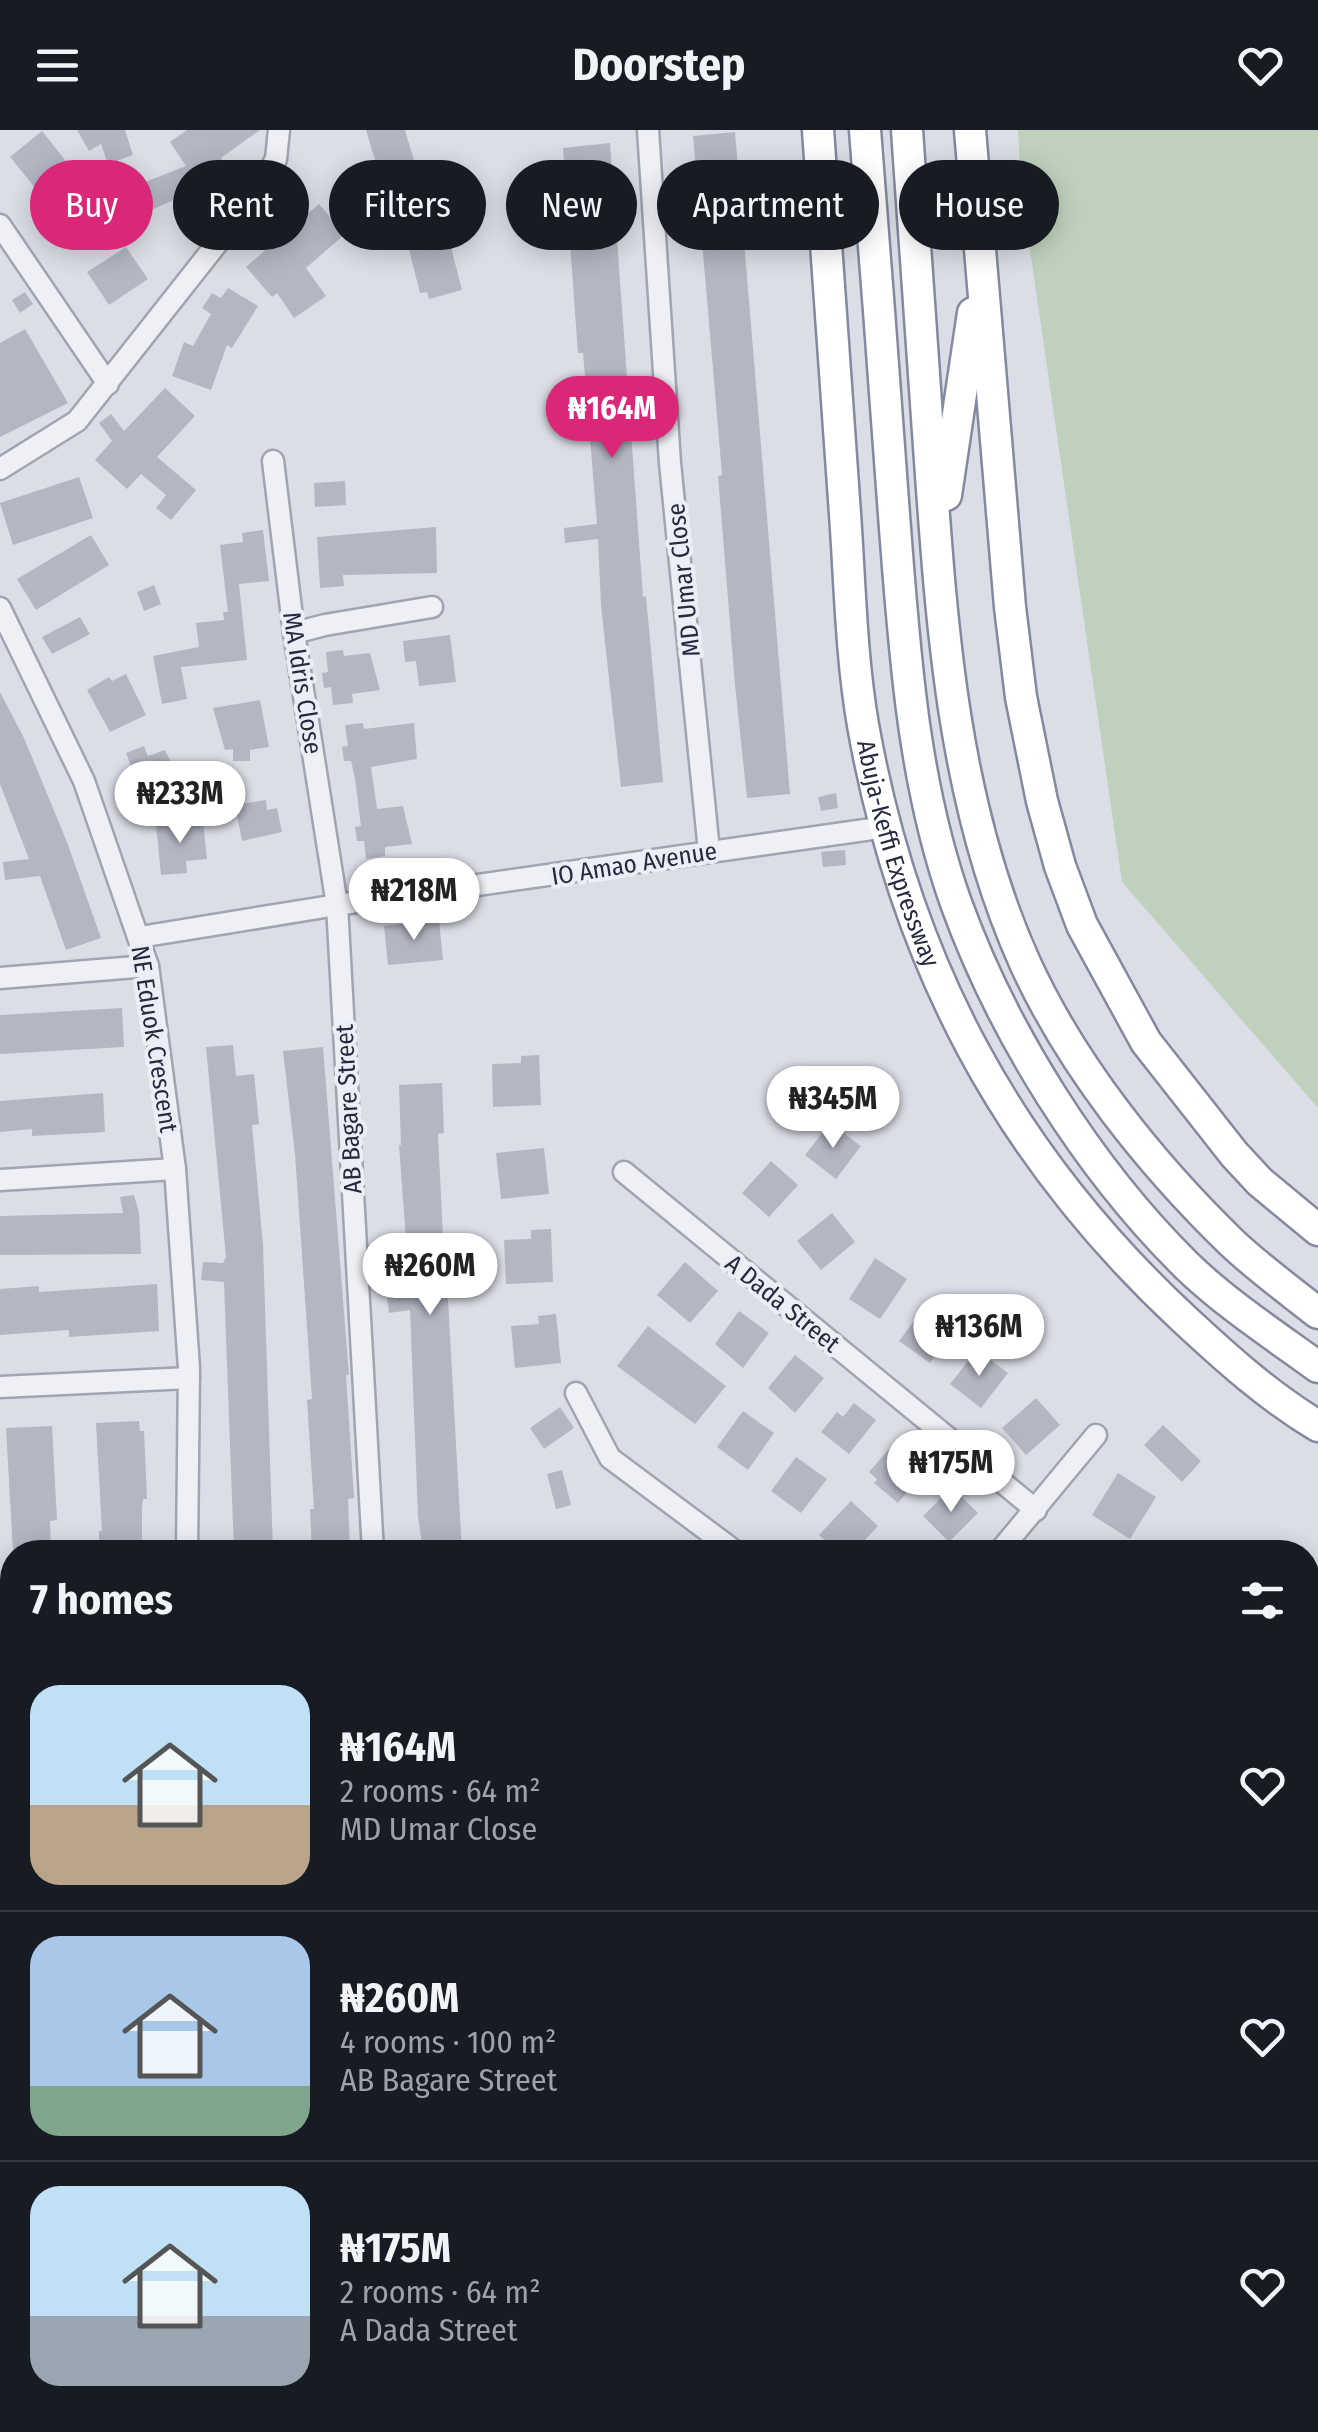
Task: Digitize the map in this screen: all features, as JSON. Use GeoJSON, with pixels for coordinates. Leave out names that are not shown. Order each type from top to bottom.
{"type":"FeatureCollection","features":[{"type":"Feature","properties":{"kind":"highway","name":"Abuja-Keffi Expressway"},"geometry":{"type":"LineString","coordinates":[[818,130],[863,726],[910,910],[939,986],[1024,1136],[1106,1242],[1264,1391],[1318,1426]]}},
{"type":"Feature","properties":{"kind":"highway","name":"Abuja-Keffi Expressway"},"geometry":{"type":"LineString","coordinates":[[865,130],[908,685],[930,810],[955,901],[987,980],[1025,1050],[1080,1136],[1134,1208],[1189,1267],[1318,1367]]}},
{"type":"Feature","properties":{"kind":"highway"},"geometry":{"type":"LineString","coordinates":[[907,130],[938,578],[963,759],[996,890],[1039,990],[1091,1076],[1164,1171],[1232,1243],[1318,1313]]}},
{"type":"Feature","properties":{"kind":"highway"},"geometry":{"type":"LineString","coordinates":[[970,130],[1001,526],[1019,679],[1042,801],[1060,866],[1082,925],[1146,1042],[1247,1168],[1318,1230]]}},
{"type":"Feature","properties":{"kind":"highway"},"geometry":{"type":"LineString","coordinates":[[938,578],[948,473],[981,270]]}},
{"type":"Feature","properties":{"kind":"street"},"geometry":{"type":"LineString","coordinates":[[0,469],[78,421],[260,188],[276,159],[279,130]]}},
{"type":"Feature","properties":{"kind":"street","name":"MD Umar Close"},"geometry":{"type":"LineString","coordinates":[[648,130],[670,462],[710,851]]}},
{"type":"Feature","properties":{"kind":"street"},"geometry":{"type":"LineString","coordinates":[[0,225],[108,384]]}},
{"type":"Feature","properties":{"kind":"street","name":"MA Idris Close"},"geometry":{"type":"LineString","coordinates":[[273,461],[294,634],[337,905]]}},
{"type":"Feature","properties":{"kind":"street"},"geometry":{"type":"LineString","coordinates":[[294,634],[432,607]]}},
{"type":"Feature","properties":{"kind":"street","name":"NE Eduok Crescent"},"geometry":{"type":"LineString","coordinates":[[0,608],[84,781],[148,966],[175,1168],[189,1378],[187,1540]]}},
{"type":"Feature","properties":{"kind":"street","name":"IO Amao Avenue"},"geometry":{"type":"LineString","coordinates":[[140,937],[886,827]]}},
{"type":"Feature","properties":{"kind":"street","name":"AB Bagare Street"},"geometry":{"type":"LineString","coordinates":[[337,905],[373,1540]]}},
{"type":"Feature","properties":{"kind":"street"},"geometry":{"type":"LineString","coordinates":[[0,978],[148,966]]}},
{"type":"Feature","properties":{"kind":"street"},"geometry":{"type":"LineString","coordinates":[[0,1180],[175,1168]]}},
{"type":"Feature","properties":{"kind":"street","name":"A Dada Street"},"geometry":{"type":"LineString","coordinates":[[624,1172],[1036,1510]]}},
{"type":"Feature","properties":{"kind":"street"},"geometry":{"type":"LineString","coordinates":[[0,1387],[189,1378]]}},
{"type":"Feature","properties":{"kind":"street"},"geometry":{"type":"LineString","coordinates":[[576,1393],[610,1458],[720,1540]]}},
{"type":"Feature","properties":{"kind":"street"},"geometry":{"type":"LineString","coordinates":[[1010,1540],[1096,1435]]}},
{"type":"Feature","properties":{"kind":"green space"},"geometry":{"type":"Polygon","coordinates":[[[1018,130],[1318,130],[1318,1108],[1122,882],[1030,250],[1059,250],[1059,160],[1020,160],[1018,130]]]}},
{"type":"Feature","properties":{"kind":"building"},"geometry":{"type":"Polygon","coordinates":[[[77,130],[125,130],[133,155],[107,160],[101,144],[89,151],[77,130]]]}},
{"type":"Feature","properties":{"kind":"building"},"geometry":{"type":"Polygon","coordinates":[[[187,130],[260,130],[222,160],[182,160],[170,142],[187,130]]]}},
{"type":"Feature","properties":{"kind":"building"},"geometry":{"type":"Polygon","coordinates":[[[366,130],[405,130],[414,160],[375,160],[366,130]]]}},
{"type":"Feature","properties":{"kind":"building"},"geometry":{"type":"Polygon","coordinates":[[[42,131],[65,160],[30,160],[30,181],[10,157],[42,131]]]}},
{"type":"Feature","properties":{"kind":"building"},"geometry":{"type":"Polygon","coordinates":[[[735,132],[737,160],[695,160],[693,136],[735,132]]]}},
{"type":"Feature","properties":{"kind":"building"},"geometry":{"type":"Polygon","coordinates":[[[610,143],[611,160],[564,160],[563,148],[610,143]]]}},
{"type":"Feature","properties":{"kind":"building"},"geometry":{"type":"Polygon","coordinates":[[[173,171],[173,200],[153,209],[153,179],[173,171]]]}},
{"type":"Feature","properties":{"kind":"building"},"geometry":{"type":"Polygon","coordinates":[[[319,204],[329,216],[329,248],[306,268],[326,296],[294,318],[277,293],[272,297],[246,267],[266,250],[309,250],[309,213],[319,204]]]}},
{"type":"Feature","properties":{"kind":"building"},"geometry":{"type":"Polygon","coordinates":[[[121,250],[128,250],[148,279],[109,305],[87,272],[121,250]]]}},
{"type":"Feature","properties":{"kind":"building"},"geometry":{"type":"Polygon","coordinates":[[[409,250],[452,250],[462,290],[429,299],[427,292],[420,293],[409,250]]]}},
{"type":"Feature","properties":{"kind":"building"},"geometry":{"type":"Polygon","coordinates":[[[570,250],[618,250],[643,597],[646,596],[663,782],[621,787],[601,606],[598,539],[565,543],[564,528],[597,524],[583,353],[578,353],[570,250]]]}},
{"type":"Feature","properties":{"kind":"building"},"geometry":{"type":"Polygon","coordinates":[[[703,250],[745,250],[790,794],[747,798],[718,476],[722,475],[703,250]]]}},
{"type":"Feature","properties":{"kind":"building"},"geometry":{"type":"Polygon","coordinates":[[[228,288],[258,306],[232,348],[227,345],[211,390],[172,376],[184,342],[193,346],[211,314],[202,308],[212,293],[221,298],[228,288]]]}},
{"type":"Feature","properties":{"kind":"building"},"geometry":{"type":"Polygon","coordinates":[[[25,292],[33,304],[20,313],[12,300],[25,292]]]}},
{"type":"Feature","properties":{"kind":"building"},"geometry":{"type":"Polygon","coordinates":[[[25,329],[68,403],[0,437],[0,343],[25,329]]]}},
{"type":"Feature","properties":{"kind":"building"},"geometry":{"type":"Polygon","coordinates":[[[165,388],[195,416],[157,457],[196,490],[171,520],[156,508],[166,495],[141,474],[127,489],[95,460],[112,441],[99,423],[111,414],[124,431],[165,388]]]}},
{"type":"Feature","properties":{"kind":"building"},"geometry":{"type":"Polygon","coordinates":[[[79,477],[93,518],[13,545],[0,503],[79,477]]]}},
{"type":"Feature","properties":{"kind":"building"},"geometry":{"type":"Polygon","coordinates":[[[345,481],[346,505],[315,507],[314,483],[345,481]]]}},
{"type":"Feature","properties":{"kind":"building"},"geometry":{"type":"Polygon","coordinates":[[[436,527],[437,573],[343,575],[344,586],[320,588],[317,537],[436,527]]]}},
{"type":"Feature","properties":{"kind":"building"},"geometry":{"type":"Polygon","coordinates":[[[263,530],[269,581],[239,584],[247,660],[181,667],[187,699],[162,704],[153,656],[199,647],[196,623],[224,620],[223,612],[228,612],[220,545],[243,542],[242,533],[263,530]]]}},
{"type":"Feature","properties":{"kind":"building"},"geometry":{"type":"Polygon","coordinates":[[[91,535],[109,565],[36,610],[17,579],[91,535]]]}},
{"type":"Feature","properties":{"kind":"building"},"geometry":{"type":"Polygon","coordinates":[[[154,585],[161,604],[144,611],[137,592],[154,585]]]}},
{"type":"Feature","properties":{"kind":"building"},"geometry":{"type":"Polygon","coordinates":[[[80,617],[90,634],[52,654],[42,637],[80,617]]]}},
{"type":"Feature","properties":{"kind":"building"},"geometry":{"type":"Polygon","coordinates":[[[450,635],[456,682],[419,686],[416,661],[405,662],[403,641],[450,635]]]}},
{"type":"Feature","properties":{"kind":"building"},"geometry":{"type":"Polygon","coordinates":[[[343,650],[344,656],[370,653],[380,690],[352,694],[353,703],[333,705],[331,687],[324,688],[322,673],[328,672],[326,652],[343,650]]]}},
{"type":"Feature","properties":{"kind":"building"},"geometry":{"type":"Polygon","coordinates":[[[126,674],[146,715],[110,732],[87,690],[109,677],[112,681],[126,674]]]}},
{"type":"Feature","properties":{"kind":"building"},"geometry":{"type":"Polygon","coordinates":[[[0,692],[24,738],[67,842],[101,938],[66,950],[40,876],[5,880],[3,862],[29,859],[0,784],[0,692]]]}},
{"type":"Feature","properties":{"kind":"building"},"geometry":{"type":"Polygon","coordinates":[[[260,700],[269,747],[250,750],[250,761],[233,761],[233,749],[225,750],[213,708],[260,700]]]}},
{"type":"Feature","properties":{"kind":"building"},"geometry":{"type":"Polygon","coordinates":[[[363,723],[364,729],[414,723],[417,759],[371,767],[377,809],[403,806],[412,844],[385,847],[385,856],[366,859],[364,841],[357,841],[355,827],[361,826],[355,778],[351,761],[344,761],[342,747],[348,746],[345,725],[363,723]]]}},
{"type":"Feature","properties":{"kind":"building"},"geometry":{"type":"Polygon","coordinates":[[[144,746],[148,756],[165,750],[178,777],[156,785],[160,795],[137,804],[124,771],[132,768],[126,753],[144,746]]]}},
{"type":"Feature","properties":{"kind":"building"},"geometry":{"type":"Polygon","coordinates":[[[836,793],[838,808],[821,811],[818,797],[836,793]]]}},
{"type":"Feature","properties":{"kind":"building"},"geometry":{"type":"Polygon","coordinates":[[[266,800],[267,810],[277,808],[282,832],[242,841],[235,805],[266,800]]]}},
{"type":"Feature","properties":{"kind":"building"},"geometry":{"type":"Polygon","coordinates":[[[203,820],[207,859],[186,861],[187,873],[161,875],[156,825],[203,820]]]}},
{"type":"Feature","properties":{"kind":"building"},"geometry":{"type":"Polygon","coordinates":[[[845,850],[846,865],[823,867],[821,852],[845,850]]]}},
{"type":"Feature","properties":{"kind":"building"},"geometry":{"type":"Polygon","coordinates":[[[439,920],[443,960],[388,965],[384,926],[439,920]]]}},
{"type":"Feature","properties":{"kind":"building"},"geometry":{"type":"Polygon","coordinates":[[[122,1008],[124,1047],[0,1054],[0,1015],[122,1008]]]}},
{"type":"Feature","properties":{"kind":"building"},"geometry":{"type":"Polygon","coordinates":[[[233,1045],[236,1076],[254,1074],[259,1124],[252,1125],[263,1245],[273,1540],[234,1540],[224,1282],[201,1280],[203,1262],[223,1263],[226,1257],[206,1047],[233,1045]]]}},
{"type":"Feature","properties":{"kind":"building"},"geometry":{"type":"Polygon","coordinates":[[[323,1047],[349,1375],[354,1498],[348,1499],[350,1540],[311,1540],[310,1509],[314,1509],[307,1400],[312,1399],[295,1154],[283,1051],[323,1047]]]}},
{"type":"Feature","properties":{"kind":"building"},"geometry":{"type":"Polygon","coordinates":[[[539,1055],[541,1105],[493,1107],[492,1064],[521,1063],[521,1056],[539,1055]]]}},
{"type":"Feature","properties":{"kind":"building"},"geometry":{"type":"Polygon","coordinates":[[[442,1083],[444,1133],[438,1134],[444,1257],[463,1257],[465,1279],[447,1281],[461,1540],[421,1540],[410,1310],[389,1313],[387,1298],[410,1295],[399,1145],[399,1085],[442,1083]]]}},
{"type":"Feature","properties":{"kind":"building"},"geometry":{"type":"Polygon","coordinates":[[[103,1093],[105,1132],[32,1136],[32,1129],[0,1132],[0,1101],[103,1093]]]}},
{"type":"Feature","properties":{"kind":"building"},"geometry":{"type":"Polygon","coordinates":[[[830,1123],[861,1146],[836,1179],[805,1155],[830,1123]]]}},
{"type":"Feature","properties":{"kind":"building"},"geometry":{"type":"Polygon","coordinates":[[[544,1148],[549,1194],[501,1199],[496,1153],[544,1148]]]}},
{"type":"Feature","properties":{"kind":"building"},"geometry":{"type":"Polygon","coordinates":[[[771,1161],[798,1185],[769,1217],[742,1193],[771,1161]]]}},
{"type":"Feature","properties":{"kind":"building"},"geometry":{"type":"Polygon","coordinates":[[[134,1195],[141,1254],[0,1255],[0,1216],[123,1213],[120,1197],[134,1195]]]}},
{"type":"Feature","properties":{"kind":"building"},"geometry":{"type":"Polygon","coordinates":[[[832,1213],[855,1242],[821,1270],[797,1241],[832,1213]]]}},
{"type":"Feature","properties":{"kind":"building"},"geometry":{"type":"Polygon","coordinates":[[[551,1229],[553,1282],[506,1284],[504,1240],[531,1239],[531,1230],[551,1229]]]}},
{"type":"Feature","properties":{"kind":"building"},"geometry":{"type":"Polygon","coordinates":[[[875,1258],[907,1279],[880,1319],[849,1299],[875,1258]]]}},
{"type":"Feature","properties":{"kind":"building"},"geometry":{"type":"Polygon","coordinates":[[[685,1262],[718,1291],[690,1323],[657,1295],[685,1262]]]}},
{"type":"Feature","properties":{"kind":"building"},"geometry":{"type":"Polygon","coordinates":[[[157,1284],[159,1331],[69,1337],[69,1330],[0,1335],[0,1289],[39,1286],[39,1292],[157,1284]]]}},
{"type":"Feature","properties":{"kind":"building"},"geometry":{"type":"Polygon","coordinates":[[[927,1304],[957,1326],[930,1363],[899,1341],[927,1304]]]}},
{"type":"Feature","properties":{"kind":"building"},"geometry":{"type":"Polygon","coordinates":[[[739,1311],[769,1333],[743,1368],[715,1344],[739,1311]]]}},
{"type":"Feature","properties":{"kind":"building"},"geometry":{"type":"Polygon","coordinates":[[[556,1314],[561,1363],[515,1368],[511,1326],[539,1324],[538,1316],[556,1314]]]}},
{"type":"Feature","properties":{"kind":"building"},"geometry":{"type":"Polygon","coordinates":[[[648,1326],[726,1386],[695,1424],[617,1366],[648,1326]]]}},
{"type":"Feature","properties":{"kind":"building"},"geometry":{"type":"Polygon","coordinates":[[[977,1350],[1008,1373],[981,1408],[950,1384],[977,1350]]]}},
{"type":"Feature","properties":{"kind":"building"},"geometry":{"type":"Polygon","coordinates":[[[795,1355],[824,1378],[795,1413],[768,1388],[795,1355]]]}},
{"type":"Feature","properties":{"kind":"building"},"geometry":{"type":"Polygon","coordinates":[[[1036,1398],[1060,1425],[1026,1455],[1002,1428],[1036,1398]]]}},
{"type":"Feature","properties":{"kind":"building"},"geometry":{"type":"Polygon","coordinates":[[[854,1403],[876,1420],[849,1454],[821,1432],[837,1412],[843,1417],[854,1403]]]}},
{"type":"Feature","properties":{"kind":"building"},"geometry":{"type":"Polygon","coordinates":[[[560,1407],[574,1428],[544,1449],[530,1428],[560,1407]]]}},
{"type":"Feature","properties":{"kind":"building"},"geometry":{"type":"Polygon","coordinates":[[[743,1411],[774,1433],[748,1470],[717,1447],[743,1411]]]}},
{"type":"Feature","properties":{"kind":"building"},"geometry":{"type":"Polygon","coordinates":[[[139,1421],[140,1431],[144,1431],[147,1499],[143,1499],[142,1540],[99,1540],[102,1531],[96,1423],[139,1421]]]}},
{"type":"Feature","properties":{"kind":"building"},"geometry":{"type":"Polygon","coordinates":[[[1163,1425],[1201,1461],[1182,1482],[1144,1445],[1163,1425]]]}},
{"type":"Feature","properties":{"kind":"building"},"geometry":{"type":"Polygon","coordinates":[[[52,1426],[57,1520],[50,1521],[51,1540],[12,1540],[6,1428],[52,1426]]]}},
{"type":"Feature","properties":{"kind":"building"},"geometry":{"type":"Polygon","coordinates":[[[896,1441],[928,1467],[898,1503],[874,1483],[877,1479],[869,1472],[896,1441]]]}},
{"type":"Feature","properties":{"kind":"building"},"geometry":{"type":"Polygon","coordinates":[[[796,1457],[827,1479],[801,1513],[771,1491],[796,1457]]]}},
{"type":"Feature","properties":{"kind":"building"},"geometry":{"type":"Polygon","coordinates":[[[562,1470],[571,1505],[556,1509],[547,1474],[562,1470]]]}},
{"type":"Feature","properties":{"kind":"building"},"geometry":{"type":"Polygon","coordinates":[[[1118,1473],[1156,1497],[1130,1539],[1092,1515],[1118,1473]]]}},
{"type":"Feature","properties":{"kind":"building"},"geometry":{"type":"Polygon","coordinates":[[[952,1487],[978,1513],[951,1540],[923,1516],[952,1487]]]}},
{"type":"Feature","properties":{"kind":"building"},"geometry":{"type":"Polygon","coordinates":[[[851,1501],[878,1526],[865,1540],[824,1540],[819,1535],[851,1501]]]}}]}
